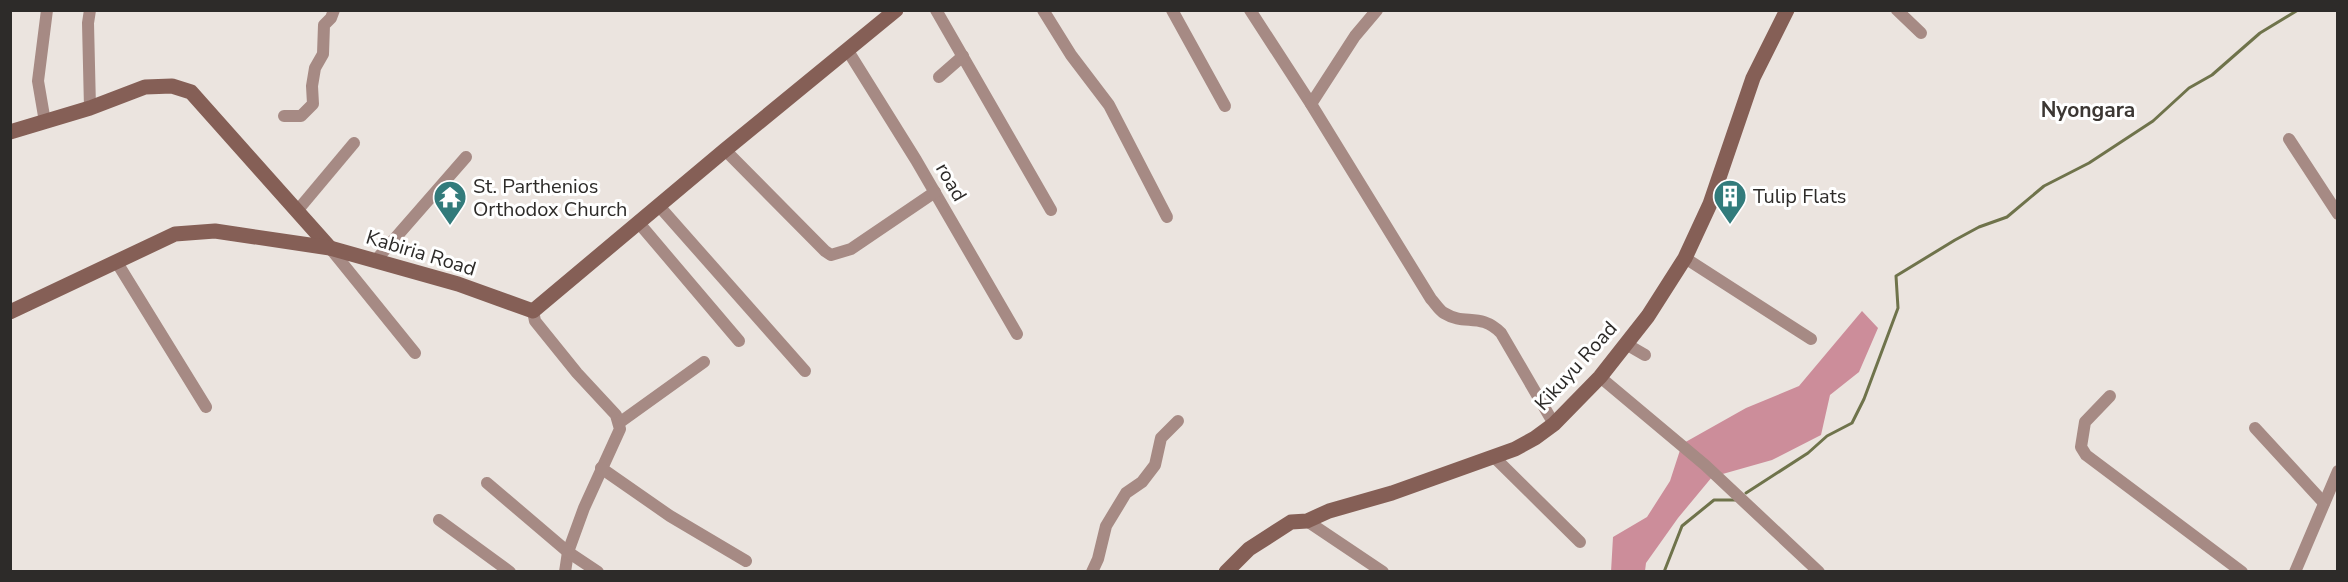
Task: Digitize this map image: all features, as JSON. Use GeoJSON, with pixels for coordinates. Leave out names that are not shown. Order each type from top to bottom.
{"type":"FeatureCollection","features":[{"type":"Feature","properties":{"kind":"main road"},"geometry":{"type":"LineString","coordinates":[[533,311],[896,10]]}},
{"type":"Feature","properties":{"kind":"main road","name":"Kikuyu Road"},"geometry":{"type":"LineString","coordinates":[[1226,572],[1249,549],[1290,522],[1307,521],[1329,511],[1392,493],[1494,457],[1525,444],[1554,424],[1600,377],[1648,315],[1685,258],[1710,204],[1753,78],[1787,10]]}},
{"type":"Feature","properties":{"kind":"main road"},"geometry":{"type":"LineString","coordinates":[[10,132],[90,108],[145,87],[172,86],[190,92],[330,248]]}},
{"type":"Feature","properties":{"kind":"main road","name":"Kabiria Road"},"geometry":{"type":"LineString","coordinates":[[10,312],[176,234],[215,231],[330,248],[458,284],[533,311]]}},
{"type":"Feature","properties":{"kind":"street"},"geometry":{"type":"LineString","coordinates":[[45,122],[38,81],[47,10]]}},
{"type":"Feature","properties":{"kind":"street"},"geometry":{"type":"LineString","coordinates":[[90,10],[88,23],[90,108]]}},
{"type":"Feature","properties":{"kind":"street"},"geometry":{"type":"LineString","coordinates":[[284,116],[302,116],[313,104],[312,86],[315,68],[320,63],[325,45],[324,25],[331,18],[333,10]]}},
{"type":"Feature","properties":{"kind":"street"},"geometry":{"type":"LineString","coordinates":[[936,10],[1051,210]]}},
{"type":"Feature","properties":{"kind":"street"},"geometry":{"type":"LineString","coordinates":[[1043,10],[1071,56],[1109,105],[1167,217]]}},
{"type":"Feature","properties":{"kind":"street"},"geometry":{"type":"LineString","coordinates":[[1172,10],[1225,106]]}},
{"type":"Feature","properties":{"kind":"street"},"geometry":{"type":"LineString","coordinates":[[1250,10],[1311,104],[1431,299],[1443,312],[1457,318],[1483,320],[1493,325],[1501,333],[1554,424]]}},
{"type":"Feature","properties":{"kind":"street"},"geometry":{"type":"LineString","coordinates":[[1311,104],[1355,36],[1377,10]]}},
{"type":"Feature","properties":{"kind":"street"},"geometry":{"type":"LineString","coordinates":[[1897,10],[1922,33]]}},
{"type":"Feature","properties":{"kind":"street","name":"road"},"geometry":{"type":"LineString","coordinates":[[848,51],[935,192],[1017,334]]}},
{"type":"Feature","properties":{"kind":"street"},"geometry":{"type":"LineString","coordinates":[[939,77],[963,56]]}},
{"type":"Feature","properties":{"kind":"street"},"geometry":{"type":"LineString","coordinates":[[2289,139],[2337,214]]}},
{"type":"Feature","properties":{"kind":"street"},"geometry":{"type":"LineString","coordinates":[[297,212],[354,143]]}},
{"type":"Feature","properties":{"kind":"street"},"geometry":{"type":"LineString","coordinates":[[725,150],[831,255],[851,249],[935,192]]}},
{"type":"Feature","properties":{"kind":"street"},"geometry":{"type":"LineString","coordinates":[[376,260],[466,157]]}},
{"type":"Feature","properties":{"kind":"street"},"geometry":{"type":"LineString","coordinates":[[659,206],[805,370]]}},
{"type":"Feature","properties":{"kind":"street"},"geometry":{"type":"LineString","coordinates":[[638,222],[739,341]]}},
{"type":"Feature","properties":{"kind":"street"},"geometry":{"type":"LineString","coordinates":[[330,248],[415,353]]}},
{"type":"Feature","properties":{"kind":"street"},"geometry":{"type":"LineString","coordinates":[[1685,258],[1811,339]]}},
{"type":"Feature","properties":{"kind":"street"},"geometry":{"type":"LineString","coordinates":[[116,261],[206,407]]}},
{"type":"Feature","properties":{"kind":"street"},"geometry":{"type":"LineString","coordinates":[[533,311],[535,321],[577,373],[616,414],[620,429],[601,468],[568,552],[565,572]]}},
{"type":"Feature","properties":{"kind":"street"},"geometry":{"type":"LineString","coordinates":[[1626,344],[1645,355]]}},
{"type":"Feature","properties":{"kind":"street"},"geometry":{"type":"LineString","coordinates":[[619,423],[704,362]]}},
{"type":"Feature","properties":{"kind":"street"},"geometry":{"type":"LineString","coordinates":[[1600,377],[1705,465],[1819,572]]}},
{"type":"Feature","properties":{"kind":"street"},"geometry":{"type":"LineString","coordinates":[[2110,396],[2085,422],[2081,447],[2086,454],[2242,572]]}},
{"type":"Feature","properties":{"kind":"street"},"geometry":{"type":"LineString","coordinates":[[1092,572],[1098,559],[1106,526],[1126,493],[1142,482],[1155,465],[1161,438],[1178,421]]}},
{"type":"Feature","properties":{"kind":"street"},"geometry":{"type":"LineString","coordinates":[[2255,428],[2324,503]]}},
{"type":"Feature","properties":{"kind":"street"},"geometry":{"type":"LineString","coordinates":[[1494,457],[1580,542]]}},
{"type":"Feature","properties":{"kind":"street"},"geometry":{"type":"LineString","coordinates":[[601,468],[670,516],[746,561]]}},
{"type":"Feature","properties":{"kind":"street"},"geometry":{"type":"LineString","coordinates":[[2295,572],[2337,471]]}},
{"type":"Feature","properties":{"kind":"street"},"geometry":{"type":"LineString","coordinates":[[487,483],[568,552],[598,572]]}},
{"type":"Feature","properties":{"kind":"street"},"geometry":{"type":"LineString","coordinates":[[439,520],[510,572]]}},
{"type":"Feature","properties":{"kind":"street"},"geometry":{"type":"LineString","coordinates":[[1307,521],[1383,572]]}},
{"type":"Feature","properties":{"kind":"shaded area"},"geometry":{"type":"Polygon","coordinates":[[[1862,311],[1878,328],[1859,372],[1830,395],[1821,435],[1772,460],[1712,477],[1678,518],[1646,563],[1645,571],[1611,572],[1613,537],[1647,517],[1670,481],[1682,444],[1746,408],[1799,386],[1862,311]]]}},
{"type":"Feature","properties":{"kind":"waterway"},"geometry":{"type":"LineString","coordinates":[[1746,493],[1808,453],[1827,436],[1852,423],[1864,399],[1898,308],[1896,276],[1979,227],[2007,217],[2044,186],[2089,163],[2153,121],[2189,88],[2212,75],[2260,33],[2298,10]]}},
{"type":"Feature","properties":{"kind":"waterway"},"geometry":{"type":"LineString","coordinates":[[1664,572],[1682,526],[1714,500],[1735,500]]}},
{"type":"Feature","properties":{"kind":"place","name":"Tulip Flats"},"geometry":{"type":"Point","coordinates":[1730,225]}},
{"type":"Feature","properties":{"kind":"place","name":"St. Parthenios Orthodox Church"},"geometry":{"type":"Point","coordinates":[450,226]}},
{"type":"Feature","properties":{"kind":"district","name":"Nyongara"},"geometry":{"type":"Point","coordinates":[2088,110]}}]}
